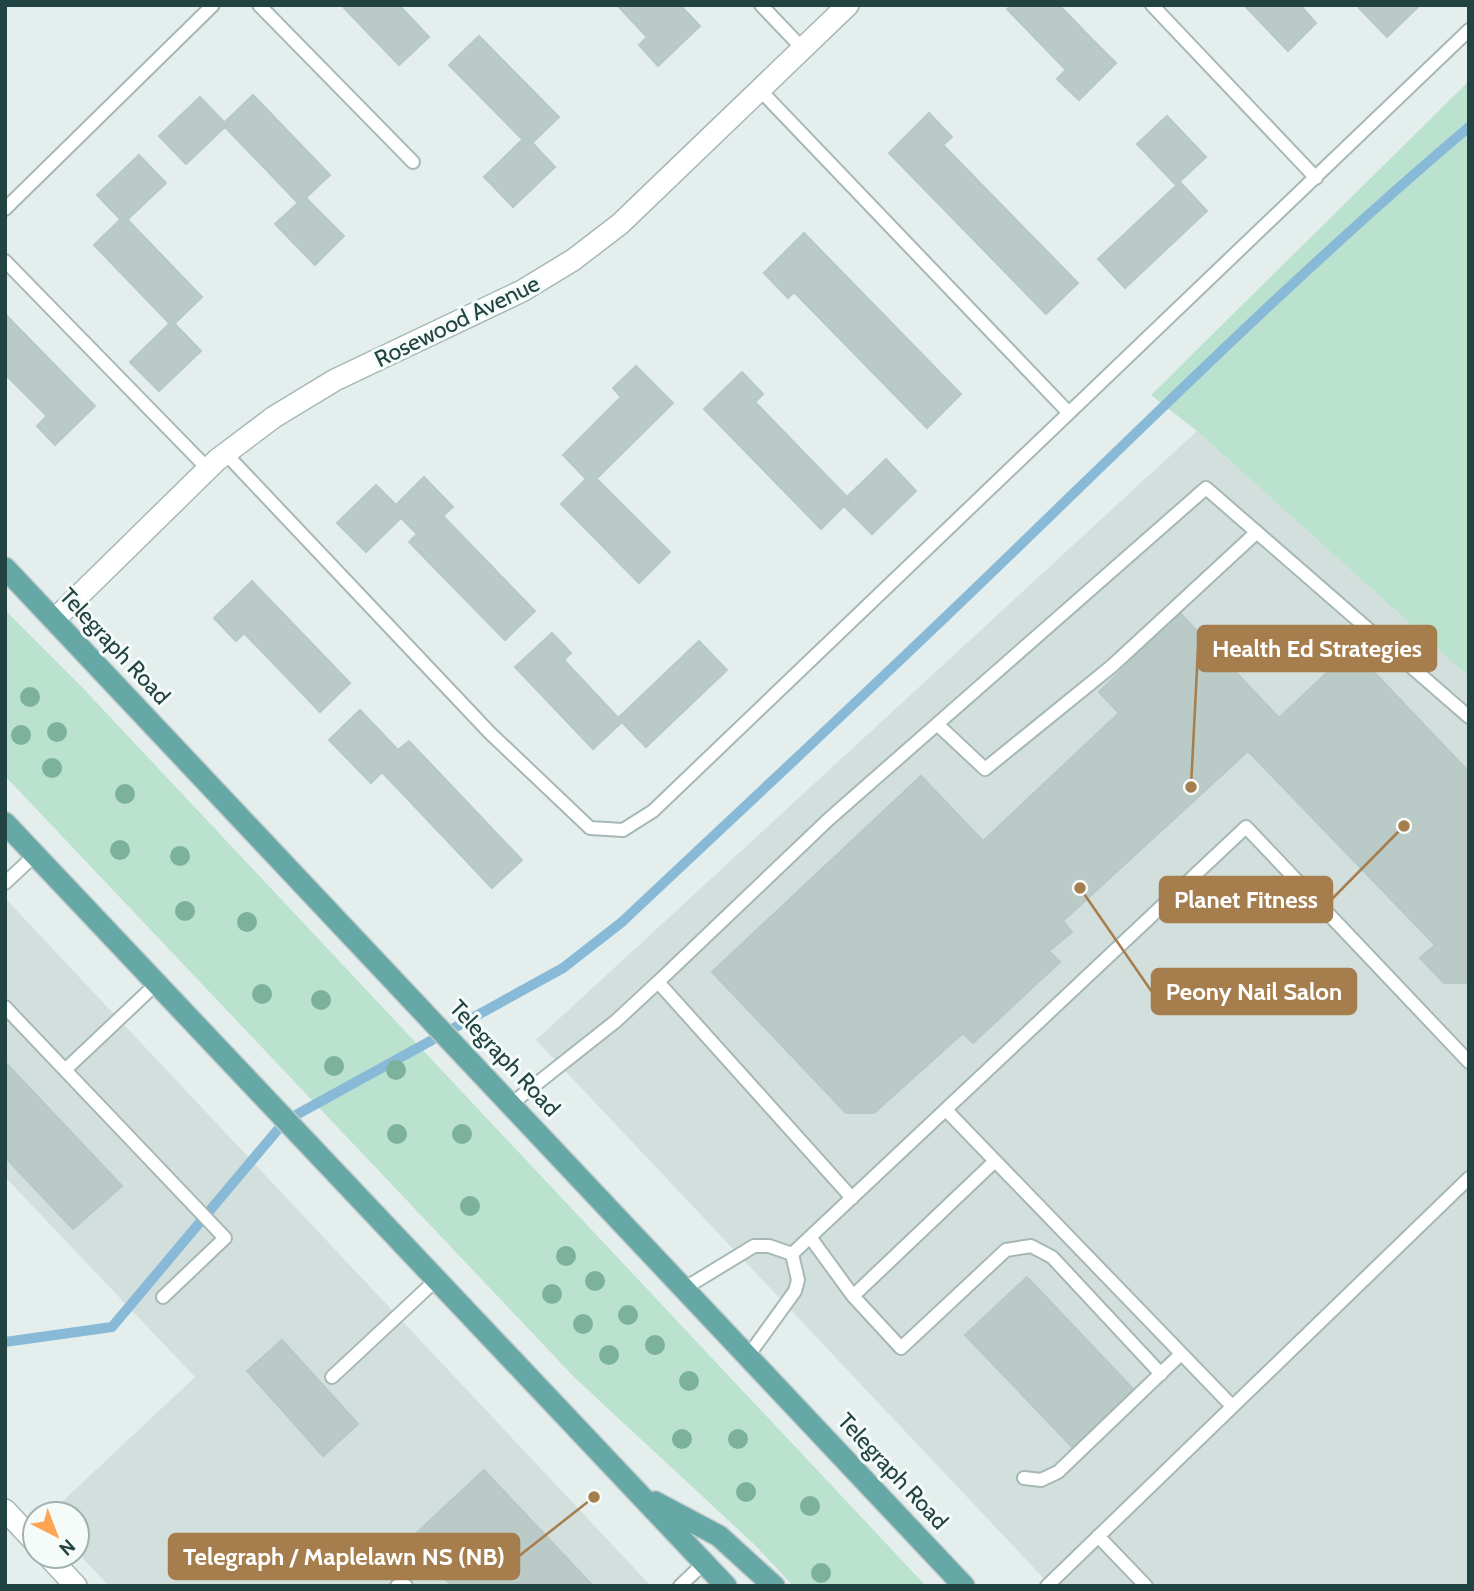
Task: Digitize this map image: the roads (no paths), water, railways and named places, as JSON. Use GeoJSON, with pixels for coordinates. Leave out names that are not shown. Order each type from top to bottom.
{"type":"FeatureCollection","features":[{"type":"Feature","properties":{"kind":"main road","name":"Telegraph Road"},"geometry":{"type":"LineString","coordinates":[[5,568],[964,1586]]}},
{"type":"Feature","properties":{"kind":"main road"},"geometry":{"type":"LineString","coordinates":[[5,823],[726,1586]]}},
{"type":"Feature","properties":{"kind":"main road"},"geometry":{"type":"LineString","coordinates":[[638,1493],[719,1536],[774,1586]]}},
{"type":"Feature","properties":{"kind":"street","name":"Rosewood Avenue"},"geometry":{"type":"LineString","coordinates":[[54,620],[208,469],[274,417],[335,380],[522,291],[573,260],[620,224],[848,5]]}},
{"type":"Feature","properties":{"kind":"street"},"geometry":{"type":"LineString","coordinates":[[5,1510],[21,1527]]}},
{"type":"Feature","properties":{"kind":"street"},"geometry":{"type":"LineString","coordinates":[[61,1570],[76,1586]]}},
{"type":"Feature","properties":{"kind":"lane"},"geometry":{"type":"LineString","coordinates":[[5,209],[213,5]]}},
{"type":"Feature","properties":{"kind":"lane"},"geometry":{"type":"LineString","coordinates":[[259,5],[413,162]]}},
{"type":"Feature","properties":{"kind":"lane"},"geometry":{"type":"LineString","coordinates":[[761,5],[803,49]]}},
{"type":"Feature","properties":{"kind":"lane"},"geometry":{"type":"LineString","coordinates":[[1152,5],[1316,178]]}},
{"type":"Feature","properties":{"kind":"lane"},"geometry":{"type":"LineString","coordinates":[[226,454],[490,733],[590,828],[623,830],[653,811],[1469,30]]}},
{"type":"Feature","properties":{"kind":"lane"},"geometry":{"type":"LineString","coordinates":[[760,90],[1069,413]]}},
{"type":"Feature","properties":{"kind":"lane"},"geometry":{"type":"LineString","coordinates":[[5,261],[208,469]]}},
{"type":"Feature","properties":{"kind":"lane"},"geometry":{"type":"LineString","coordinates":[[511,1104],[616,1021],[830,819],[1206,488],[1469,717]]}},
{"type":"Feature","properties":{"kind":"lane"},"geometry":{"type":"LineString","coordinates":[[937,724],[985,769],[1112,666],[1257,532]]}},
{"type":"Feature","properties":{"kind":"lane"},"geometry":{"type":"LineString","coordinates":[[792,1254],[1246,827],[1469,1062]]}},
{"type":"Feature","properties":{"kind":"lane"},"geometry":{"type":"LineString","coordinates":[[5,883],[35,855]]}},
{"type":"Feature","properties":{"kind":"lane"},"geometry":{"type":"LineString","coordinates":[[657,982],[852,1198]]}},
{"type":"Feature","properties":{"kind":"lane"},"geometry":{"type":"LineString","coordinates":[[65,1070],[156,984]]}},
{"type":"Feature","properties":{"kind":"lane"},"geometry":{"type":"LineString","coordinates":[[5,1007],[225,1238],[163,1297]]}},
{"type":"Feature","properties":{"kind":"lane"},"geometry":{"type":"LineString","coordinates":[[946,1110],[1232,1406]]}},
{"type":"Feature","properties":{"kind":"lane"},"geometry":{"type":"LineString","coordinates":[[853,1296],[996,1161]]}},
{"type":"Feature","properties":{"kind":"lane"},"geometry":{"type":"LineString","coordinates":[[1047,1586],[1232,1406],[1466,1186]]}},
{"type":"Feature","properties":{"kind":"lane"},"geometry":{"type":"LineString","coordinates":[[810,1237],[853,1296],[901,1348],[1006,1250],[1031,1246],[1052,1257],[1161,1374]]}},
{"type":"Feature","properties":{"kind":"lane"},"geometry":{"type":"LineString","coordinates":[[685,1289],[754,1246],[769,1246],[792,1254]]}},
{"type":"Feature","properties":{"kind":"lane"},"geometry":{"type":"LineString","coordinates":[[748,1356],[795,1291],[798,1280],[792,1254]]}},
{"type":"Feature","properties":{"kind":"lane"},"geometry":{"type":"LineString","coordinates":[[332,1377],[436,1280]]}},
{"type":"Feature","properties":{"kind":"lane"},"geometry":{"type":"LineString","coordinates":[[1024,1478],[1041,1480],[1058,1472],[1181,1354]]}},
{"type":"Feature","properties":{"kind":"lane"},"geometry":{"type":"LineString","coordinates":[[1098,1536],[1146,1586]]}},
{"type":"Feature","properties":{"kind":"lane"},"geometry":{"type":"LineString","coordinates":[[680,1586],[704,1563]]}},
{"type":"Feature","properties":{"kind":"lane"},"geometry":{"type":"LineString","coordinates":[[397,1586],[406,1586]]}},
{"type":"Feature","properties":{"kind":"waterway"},"geometry":{"type":"LineString","coordinates":[[5,1342],[112,1327],[285,1121],[563,968],[622,922],[897,664],[1284,292],[1469,127]]}},
{"type":"Feature","properties":{"kind":"place","name":"Health Ed Strategies"},"geometry":{"type":"Point","coordinates":[1191,787]}},
{"type":"Feature","properties":{"kind":"place","name":"Planet Fitness"},"geometry":{"type":"Point","coordinates":[1404,826]}},
{"type":"Feature","properties":{"kind":"place","name":"Peony Nail Salon"},"geometry":{"type":"Point","coordinates":[1080,888]}},
{"type":"Feature","properties":{"kind":"place","name":"Telegraph / Maplelawn NS (NB)"},"geometry":{"type":"Point","coordinates":[594,1497]}}]}
